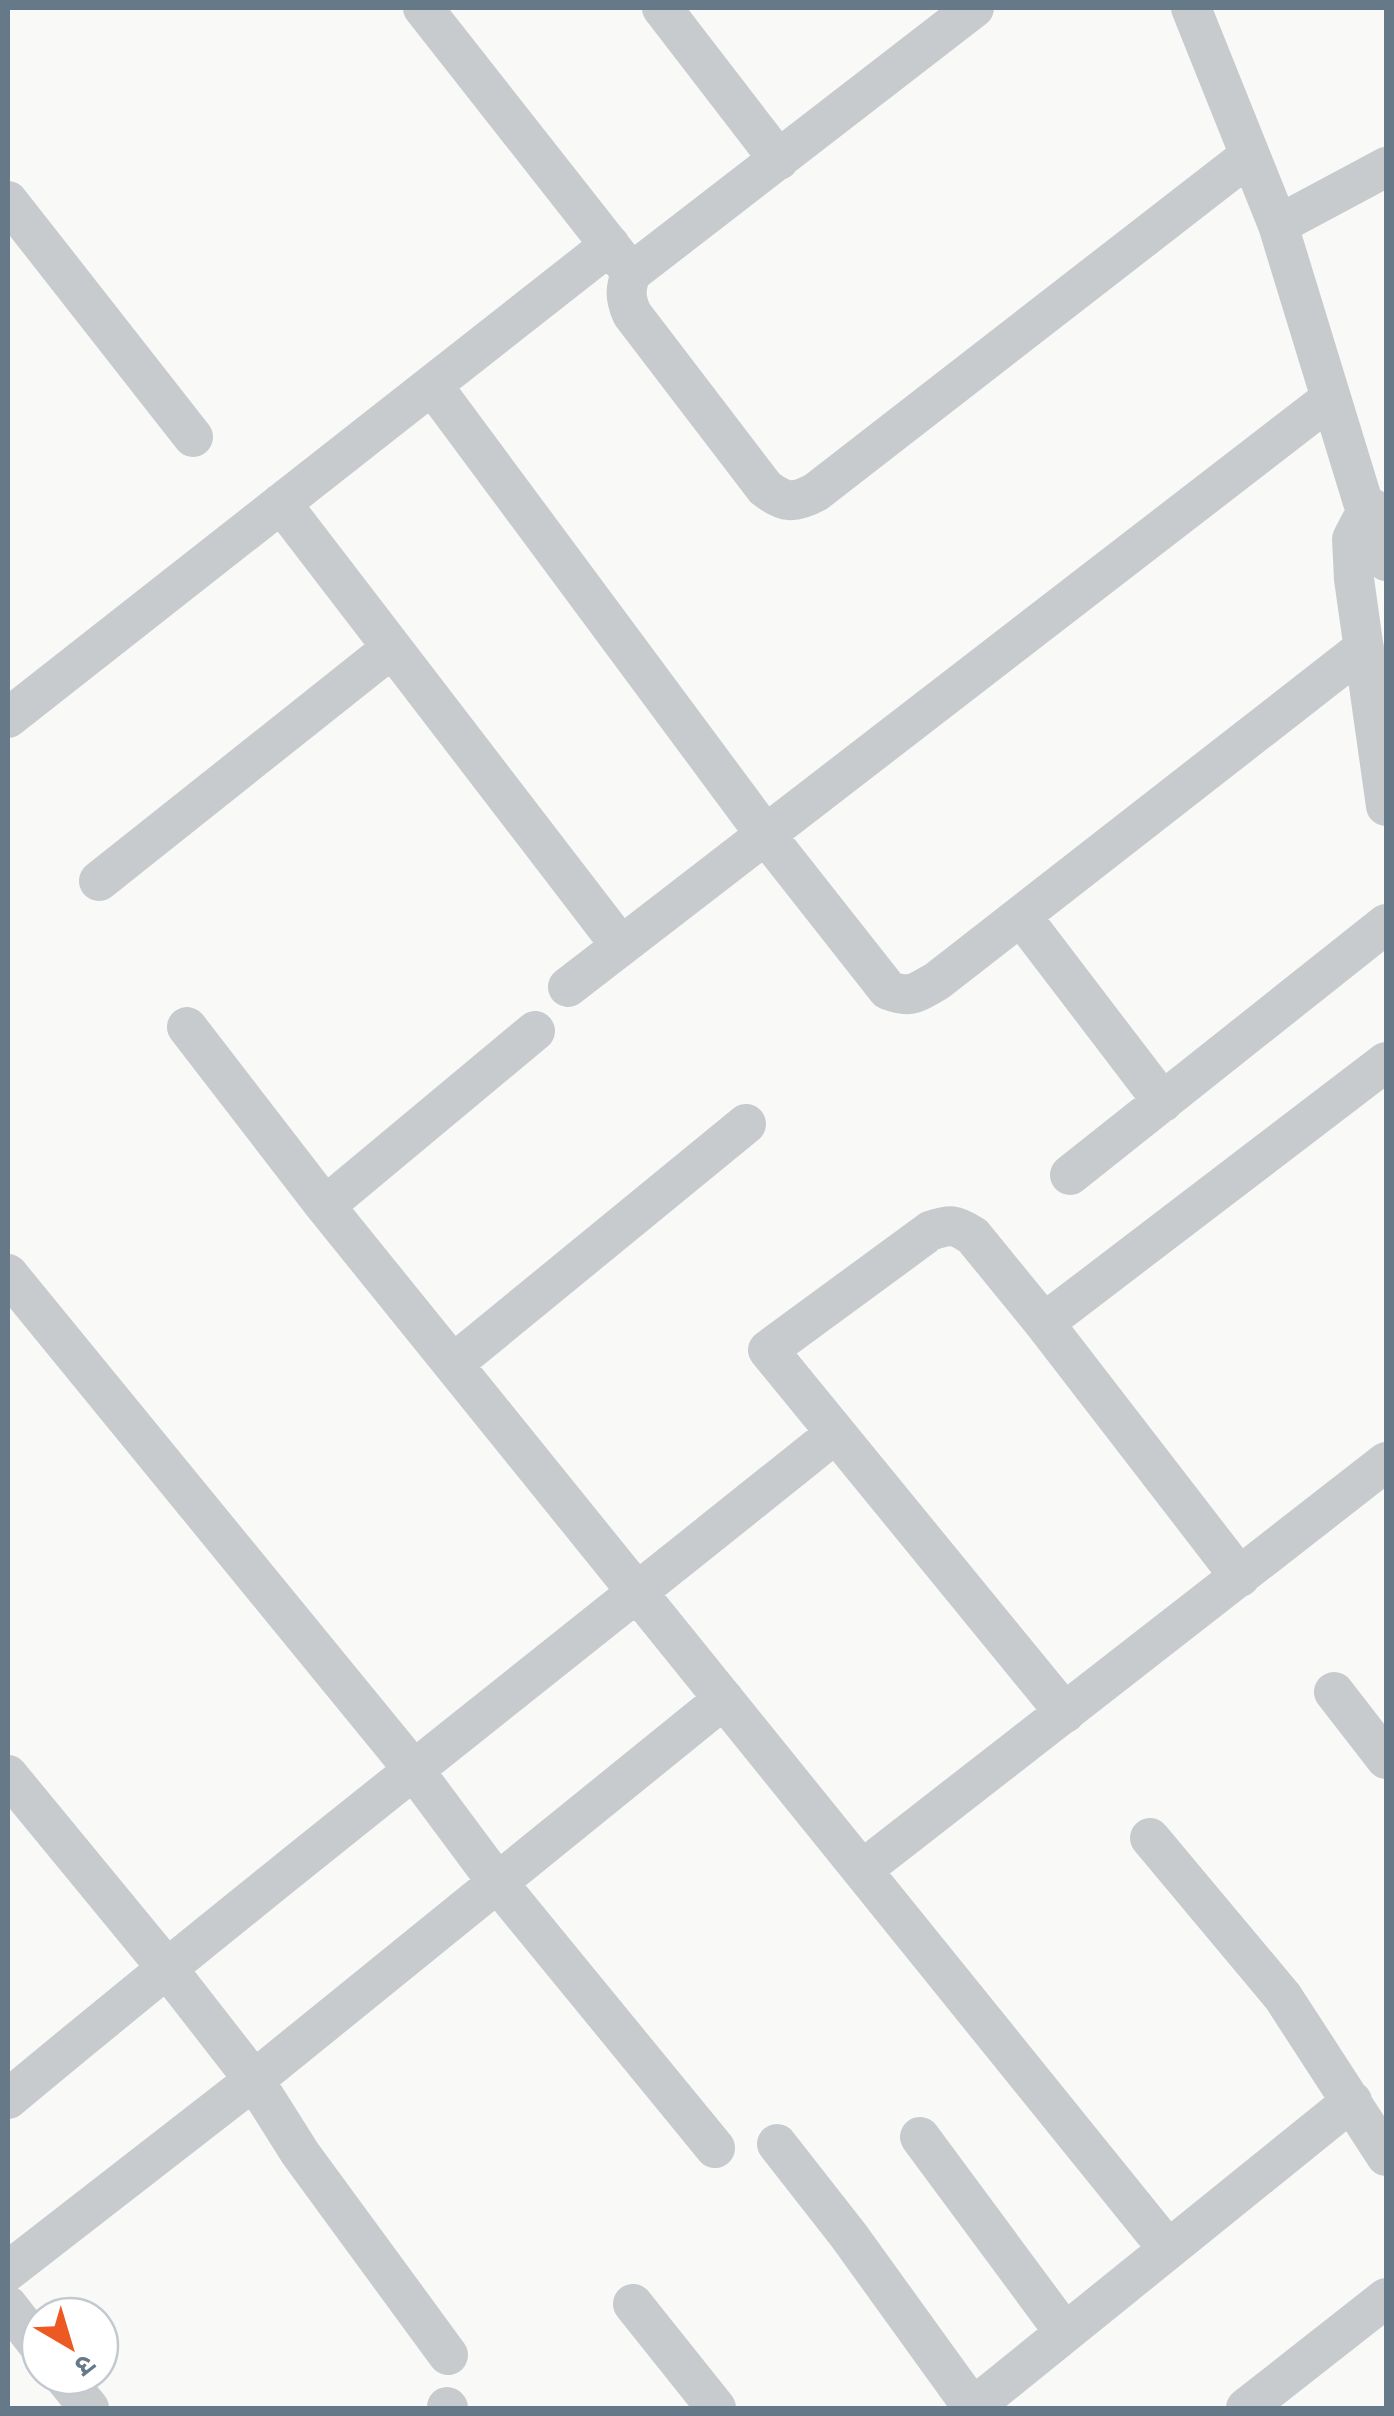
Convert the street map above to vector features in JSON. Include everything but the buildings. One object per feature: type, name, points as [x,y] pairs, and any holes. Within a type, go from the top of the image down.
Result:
[{"type":"street","points":[[423,8],[621,259],[626,302],[632,314],[765,488],[778,498],[793,501],[816,492],[1249,156]]},
{"type":"street","points":[[662,8],[779,160]]},
{"type":"street","points":[[1191,8],[1278,225],[1330,400],[1376,504],[1386,561]]},
{"type":"street","points":[[8,718],[432,386],[621,259],[779,160],[960,12]]},
{"type":"street","points":[[1278,225],[1386,168]]},
{"type":"street","points":[[8,201],[193,437]]},
{"type":"street","points":[[432,386],[764,834],[888,990],[902,996],[937,982],[1364,648]]},
{"type":"street","points":[[568,987],[1330,400]]},
{"type":"street","points":[[281,504],[621,946]]},
{"type":"street","points":[[1376,504],[1352,539],[1354,579],[1386,806]]},
{"type":"street","points":[[99,880],[392,648]]},
{"type":"street","points":[[1021,916],[1163,1102]]},
{"type":"street","points":[[1070,1175],[1386,924]]},
{"type":"street","points":[[186,1027],[325,1206],[1168,2250]]},
{"type":"street","points":[[325,1206],[535,1031]]},
{"type":"street","points":[[1044,1323],[1386,1062]]},
{"type":"street","points":[[453,1364],[746,1124]]},
{"type":"street","points":[[1065,1713],[768,1350],[930,1232],[958,1226],[973,1236],[1044,1323],[1240,1577]]},
{"type":"street","points":[[8,1274],[413,1769],[497,1882],[715,2148]]},
{"type":"street","points":[[8,2099],[166,1967],[836,1433]]},
{"type":"street","points":[[862,1870],[1386,1462]]},
{"type":"street","points":[[1334,1692],[1386,1759]]},
{"type":"street","points":[[8,2271],[254,2080],[724,1699]]},
{"type":"street","points":[[8,1776],[254,2080],[300,2154],[448,2356]]},
{"type":"street","points":[[1150,1838],[1283,1997],[1386,2156]]},
{"type":"street","points":[[777,2144],[973,2408],[1352,2100]]},
{"type":"street","points":[[920,2137],[1065,2334]]},
{"type":"street","points":[[1246,2408],[1386,2298]]},
{"type":"street","points":[[633,2304],[716,2408]]}]
